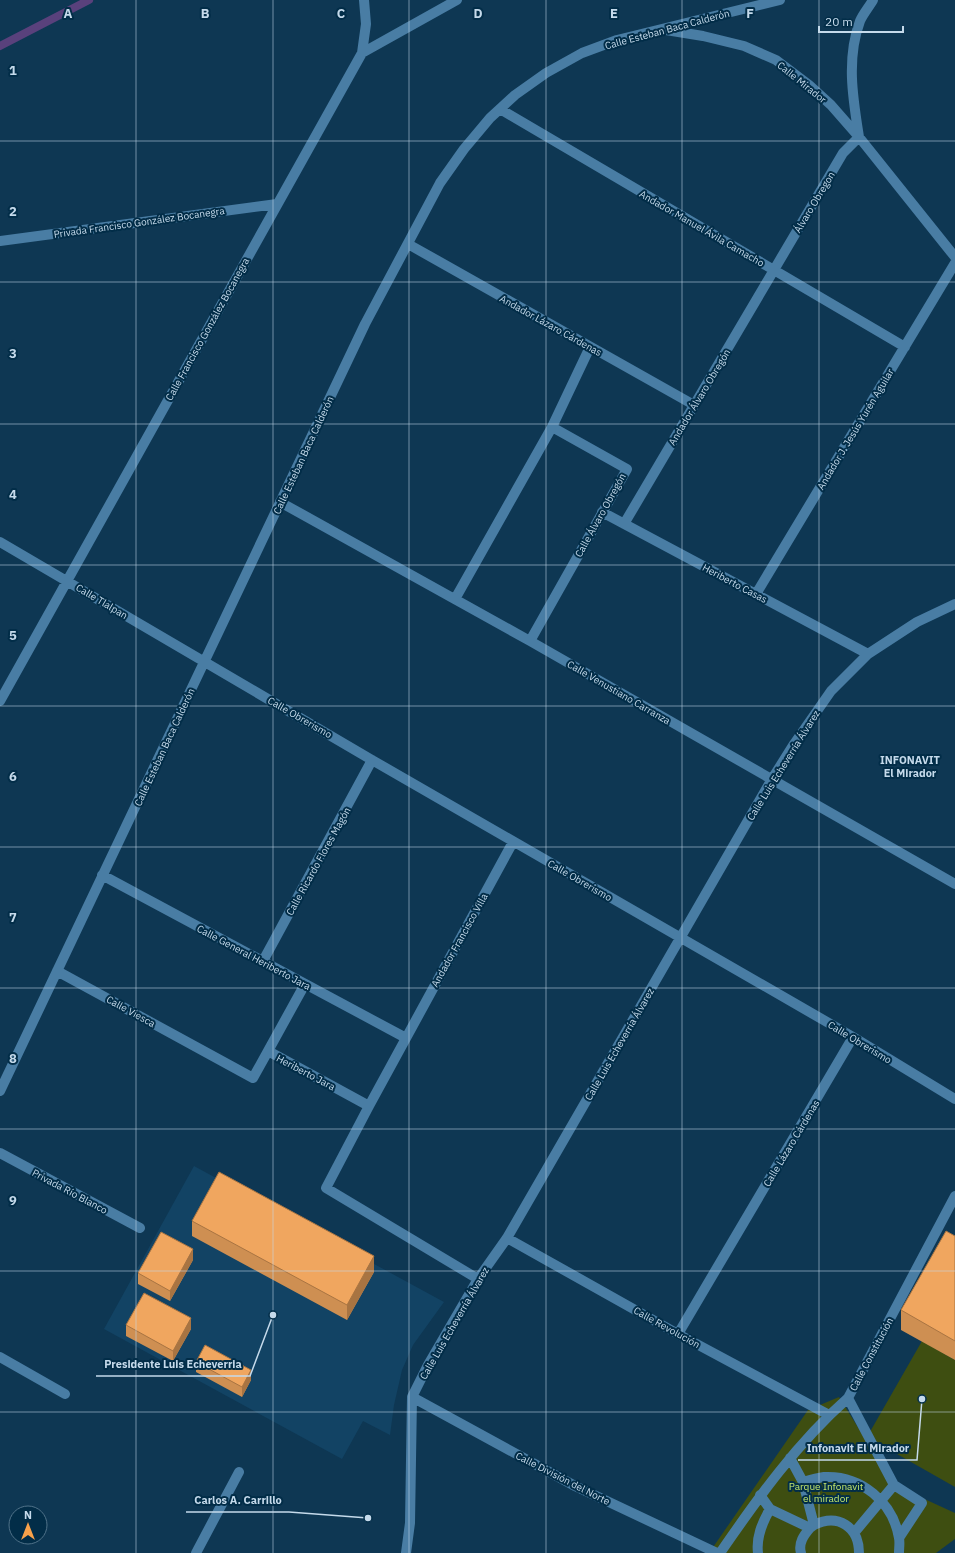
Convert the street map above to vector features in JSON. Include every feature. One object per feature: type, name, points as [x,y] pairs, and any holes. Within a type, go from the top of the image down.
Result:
[{"type":"street","points":[[362,53],[366,24],[364,0]]},
{"type":"street","points":[[362,53],[457,0]]},
{"type":"street","name":"Calle Esteban Baca Calderón","points":[[1,1084],[57,971],[364,324],[440,183],[464,148],[515,95],[546,73],[582,53],[618,40],[780,0]]},
{"type":"street","points":[[859,137],[852,91],[852,51],[860,20],[873,0]]},
{"type":"street","name":"Calle Mirador","points":[[662,30],[703,36],[744,46],[776,60],[809,85],[832,106],[859,137],[955,257]]},
{"type":"street","name":"Calle Francisco González Bocanegra","points":[[0,701],[66,580],[362,53]]},
{"type":"street","name":"Andador Manuel Ávila Camacho","points":[[500,109],[905,347]]},
{"type":"street","name":"Álvaro Obregon","points":[[774,270],[843,153],[859,137]]},
{"type":"street","name":"Privada Francisco González Bocanegra","points":[[0,241],[278,204]]},
{"type":"street","name":"Andador Lázaro Cárdenas","points":[[408,244],[694,405]]},
{"type":"street","name":"Andador J. Jesús Yurén Aguilar","points":[[756,594],[955,263]]},
{"type":"street","name":"Andador Álvaro Obregón","points":[[624,524],[774,270]]},
{"type":"street","points":[[455,599],[552,427],[590,347]]},
{"type":"street","name":"Calle Álvaro Obregón","points":[[530,641],[627,469],[552,427]]},
{"type":"street","name":"Calle Venustiano Carranza","points":[[280,502],[530,641],[955,884]]},
{"type":"street","name":"Heriberto Casas","points":[[602,512],[868,654]]},
{"type":"street","name":"Calle Tlalpan","points":[[0,542],[204,661]]},
{"type":"street","name":"Calle Luis Echeverría Álvarez","points":[[406,1553],[410,1516],[412,1398],[428,1365],[478,1278],[507,1238],[772,780],[794,744],[831,691],[868,654],[917,622],[955,604]]},
{"type":"street","name":"Calle Obrerismo","points":[[204,661],[513,842],[853,1037],[955,1099]]},
{"type":"street","name":"Calle Ricardo Flores Magón","points":[[263,961],[372,760]]},
{"type":"street","name":"Andador Francisco Villa","points":[[369,1106],[513,842]]},
{"type":"street","name":"Calle General Heriberto Jara","points":[[102,875],[406,1038]]},
{"type":"street","name":"Calle Viesca","points":[[57,971],[253,1078],[268,1051]]},
{"type":"street","name":"Heriberto Jara","points":[[305,984],[268,1051],[369,1106]]},
{"type":"street","name":"Calle Lázaro Cárdenas","points":[[678,1334],[853,1037]]},
{"type":"street","points":[[369,1106],[326,1188],[478,1278]]},
{"type":"street","name":"Privada Río Blanco","points":[[0,1153],[140,1228]]},
{"type":"street","name":"Calle Constitución","points":[[718,1553],[760,1495],[790,1458],[829,1415],[848,1398],[955,1196]]},
{"type":"street","name":"Calle Revolución","points":[[507,1238],[678,1334],[829,1415]]},
{"type":"street","points":[[0,1357],[65,1394]]},
{"type":"street","name":"Calle División del Norte","points":[[412,1398],[575,1486],[718,1553]]},
{"type":"street","points":[[848,1398],[894,1486],[922,1503],[900,1538]]},
{"type":"street","points":[[790,1458],[803,1482],[812,1526]]},
{"type":"street","points":[[196,1553],[239,1472]]},
{"type":"street","points":[[803,1482],[824,1477],[845,1479],[865,1487],[882,1500],[893,1518],[900,1538],[899,1553]]},
{"type":"street","points":[[854,1533],[894,1486]]},
{"type":"street","points":[[760,1495],[770,1509],[812,1526]]},
{"type":"street","points":[[758,1553],[757,1548],[760,1527],[770,1509]]},
{"type":"street","points":[[801,1553],[800,1549],[802,1537],[812,1526],[821,1522],[833,1520],[845,1524],[854,1533],[859,1544],[859,1553]]},
{"type":"shaded area","points":[[194,1166],[444,1302],[413,1345],[402,1370],[394,1405],[390,1435],[363,1421],[342,1459],[104,1329]]},
{"type":"green space","points":[[922,1341],[955,1360],[955,1487],[867,1437]]},
{"type":"green space","name":"Parque Infonavit el mirador","points":[[839,1397],[894,1485],[955,1513],[955,1539],[936,1553],[709,1553],[808,1410]]},
{"type":"building","points":[[219,1172],[374,1256],[347,1305],[192,1221]]},
{"type":"building","points":[[946,1231],[955,1236],[955,1341],[901,1310]]},
{"type":"building","points":[[161,1232],[193,1249],[170,1291],[138,1273]]},
{"type":"building","points":[[144,1293],[191,1318],[173,1351],[126,1325]]},
{"type":"building","points":[[205,1345],[251,1370],[242,1387],[196,1362]]},
{"type":"waterway","points":[[0,46],[89,0]]},
{"type":"place","name":"Presidente Luis Echeverria","points":[[273,1315]]},
{"type":"place","name":"Infonavit El Mirador","points":[[922,1399]]},
{"type":"place","name":"Carlos A. Carrillo","points":[[368,1518]]},
{"type":"district","name":"INFONAVIT El Mirador","points":[[910,766]]}]
